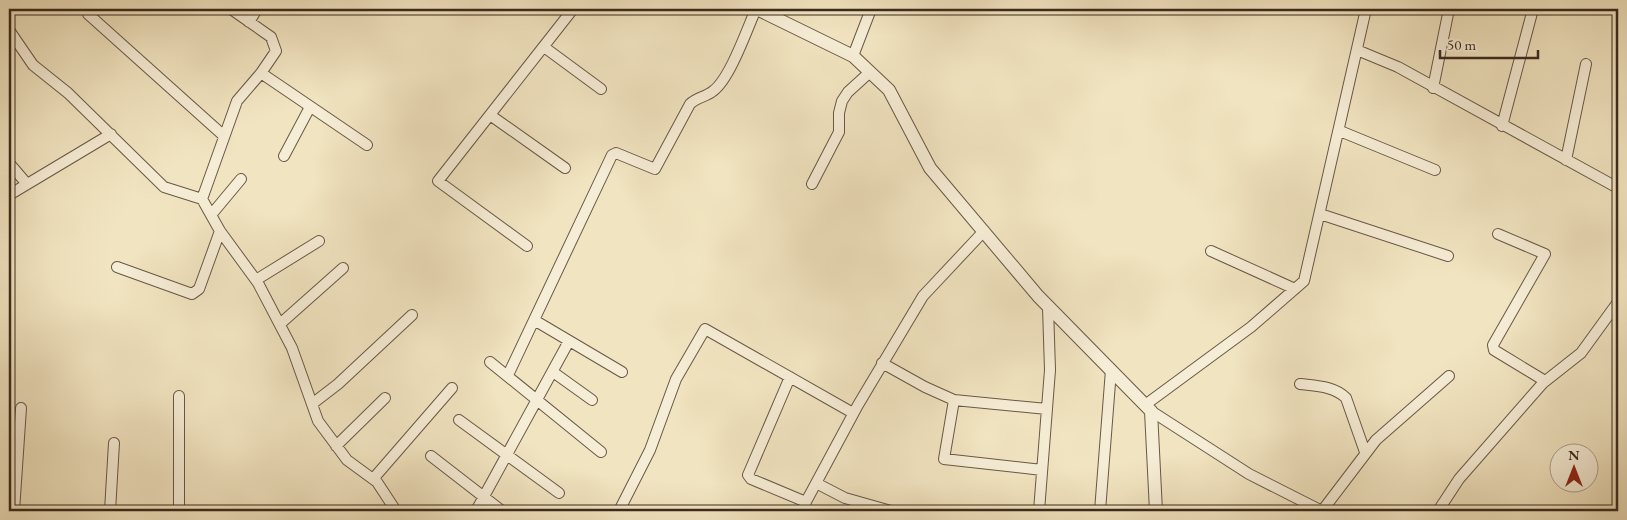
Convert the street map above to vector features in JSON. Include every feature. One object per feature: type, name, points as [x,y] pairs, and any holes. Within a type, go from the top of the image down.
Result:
[{"type":"street","points":[[202,199],[237,101],[276,51],[271,37],[231,9]]},
{"type":"street","points":[[249,22],[257,9]]},
{"type":"street","points":[[527,246],[438,181],[573,9]]},
{"type":"street","points":[[508,375],[612,155],[616,153],[655,170],[690,104],[696,98],[713,91],[724,80],[756,9],[853,56],[870,72],[889,90],[930,168],[1048,307],[1148,408],[1249,474],[1322,511],[1365,452],[1449,376]]},
{"type":"street","points":[[853,56],[871,9]]},
{"type":"street","points":[[1148,408],[1251,327],[1304,281],[1340,131],[1366,9]]},
{"type":"street","points":[[1433,88],[1450,9]]},
{"type":"street","points":[[1502,126],[1533,9]]},
{"type":"street","points":[[88,14],[224,136]]},
{"type":"street","points":[[9,30],[33,65],[68,93],[164,187],[202,199],[220,231],[256,280],[280,324],[292,348],[318,421],[347,460],[374,479],[396,511]]},
{"type":"street","points":[[544,47],[601,89]]},
{"type":"street","points":[[1357,50],[1398,68],[1618,188]]},
{"type":"street","points":[[1566,160],[1586,64]]},
{"type":"street","points":[[812,184],[839,132],[839,114],[842,101],[848,92],[870,72]]},
{"type":"street","points":[[260,73],[367,145]]},
{"type":"street","points":[[284,156],[310,107]]},
{"type":"street","points":[[490,115],[565,168]]},
{"type":"street","points":[[1340,131],[1435,170]]},
{"type":"street","points":[[9,194],[111,134]]},
{"type":"street","points":[[9,163],[28,184]]},
{"type":"street","points":[[211,215],[241,179]]},
{"type":"street","points":[[1320,214],[1448,256]]},
{"type":"street","points":[[117,267],[192,294],[199,289],[220,231]]},
{"type":"street","points":[[790,377],[748,475],[751,479],[804,507],[853,413],[922,296],[984,232]]},
{"type":"street","points":[[1498,234],[1545,254],[1493,345],[1494,350],[1545,381]]},
{"type":"street","points":[[256,280],[320,241]]},
{"type":"street","points":[[1211,251],[1295,289]]},
{"type":"street","points":[[280,324],[343,268]]},
{"type":"street","points":[[1438,511],[1460,479],[1545,381],[1581,353],[1618,302]]},
{"type":"street","points":[[1039,511],[1050,370],[1048,307]]},
{"type":"street","points":[[312,404],[338,384],[412,315]]},
{"type":"street","points":[[534,320],[622,372]]},
{"type":"street","points":[[619,511],[650,450],[676,379],[705,328],[853,413]]},
{"type":"street","points":[[476,511],[505,455],[554,372],[569,341]]},
{"type":"street","points":[[490,362],[539,399],[602,452]]},
{"type":"street","points":[[882,363],[925,387],[954,400],[1047,409]]},
{"type":"street","points":[[1100,511],[1111,370]]},
{"type":"street","points":[[554,372],[592,400]]},
{"type":"street","points":[[1300,384],[1334,389],[1346,398],[1365,452]]},
{"type":"street","points":[[374,479],[452,388]]},
{"type":"street","points":[[179,396],[179,511]]},
{"type":"street","points":[[336,446],[385,398]]},
{"type":"street","points":[[954,400],[944,459],[1042,470]]},
{"type":"street","points":[[14,511],[20,408]]},
{"type":"street","points":[[1148,408],[1156,511]]},
{"type":"street","points":[[459,420],[559,493]]},
{"type":"street","points":[[110,511],[114,443]]},
{"type":"street","points":[[431,456],[502,511]]},
{"type":"street","points":[[816,483],[845,498],[891,511]]}]
